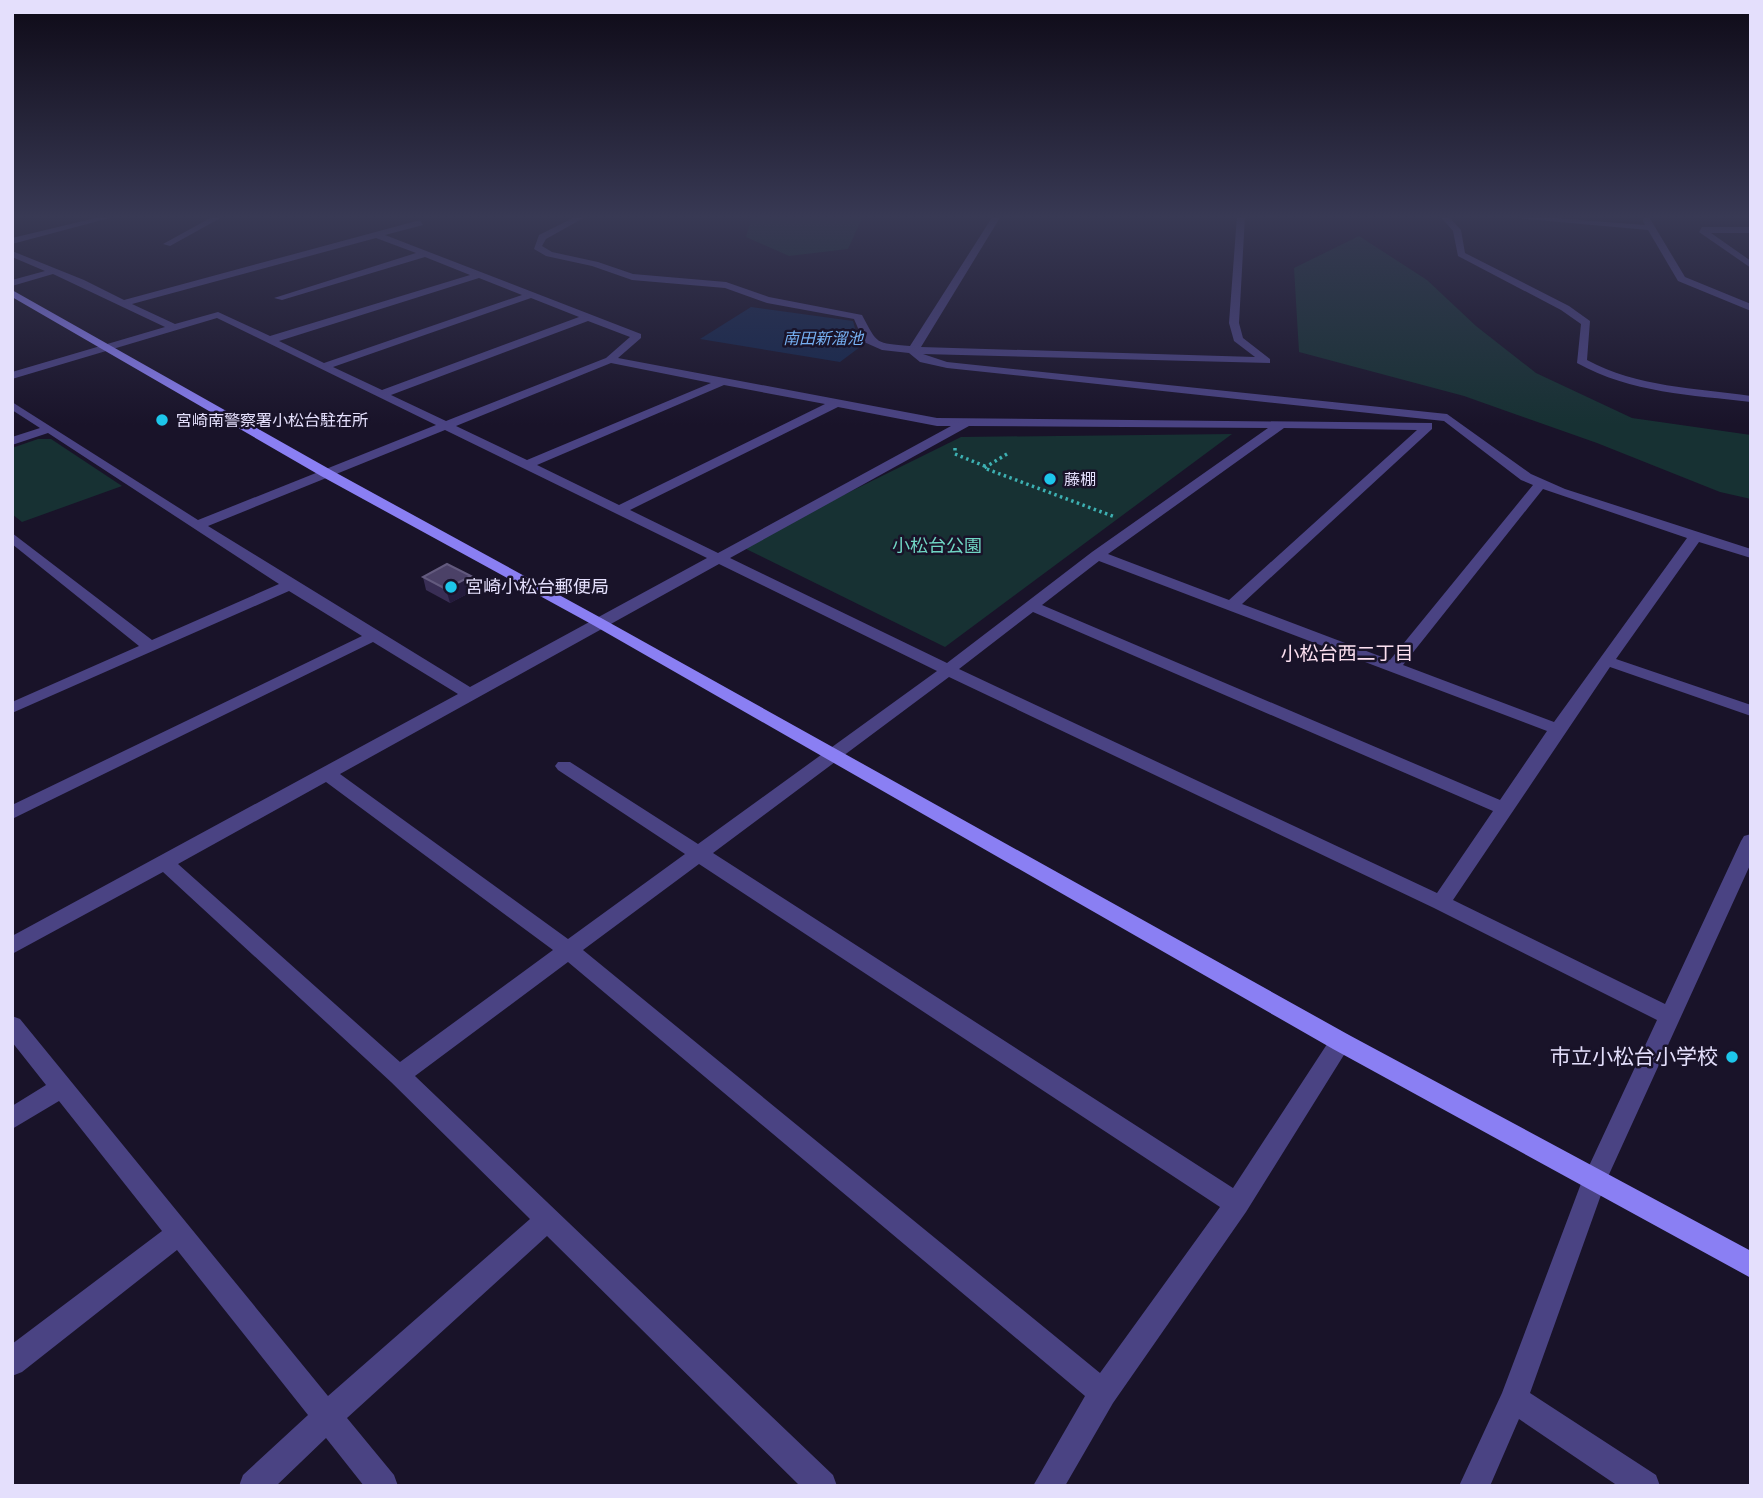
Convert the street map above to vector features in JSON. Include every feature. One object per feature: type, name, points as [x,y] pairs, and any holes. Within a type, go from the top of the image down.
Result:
[{"type":"street","points":[[86,286],[174,328]]},
{"type":"street","points":[[122,303],[187,286]]},
{"type":"street","points":[[279,298],[319,286]]},
{"type":"street","points":[[270,340],[444,286]]},
{"type":"street","points":[[197,525],[610,360],[637,336],[507,286]]},
{"type":"street","points":[[722,286],[767,300],[839,311],[858,317],[868,340],[882,347],[913,351],[1266,362],[1238,339],[1234,323],[1236,286]]},
{"type":"street","points":[[913,351],[954,286]]},
{"type":"street","points":[[1520,286],[1565,308],[1586,323],[1581,361],[1600,374],[1751,399]]},
{"type":"street","points":[[1698,286],[1751,308]]},
{"type":"street","points":[[12,293],[326,473],[598,622],[1341,1042],[1751,1265]]},
{"type":"street","points":[[325,366],[531,295]]},
{"type":"street","points":[[12,376],[218,315],[529,464],[947,670],[1441,903],[1671,1017]]},
{"type":"street","points":[[383,394],[589,317]]},
{"type":"street","points":[[913,351],[924,360],[947,365],[1447,418],[1525,477],[1751,554]]},
{"type":"street","points":[[610,360],[937,422],[1462,427]]},
{"type":"street","points":[[529,464],[722,382]]},
{"type":"street","points":[[621,509],[835,404]]},
{"type":"street","points":[[12,405],[372,637],[469,694]]},
{"type":"street","points":[[12,946],[598,622],[967,422]]},
{"type":"street","points":[[399,1075],[947,670],[1097,555],[1282,424]]},
{"type":"street","points":[[1231,606],[1428,426]]},
{"type":"street","points":[[12,441],[49,429]]},
{"type":"street","points":[[1393,667],[1541,484]]},
{"type":"street","points":[[12,537],[150,647]]},
{"type":"street","points":[[1441,903],[1557,729],[1695,537]]},
{"type":"street","points":[[1097,555],[1557,729]]},
{"type":"street","points":[[14,705],[290,585]]},
{"type":"street","points":[[1032,606],[1503,808]]},
{"type":"street","points":[[12,813],[372,637]]},
{"type":"street","points":[[1607,661],[1751,711]]},
{"type":"street","points":[[564,766],[1237,1204]]},
{"type":"street","points":[[326,773],[568,950],[1103,1393]]},
{"type":"street","points":[[1474,1486],[1514,1399],[1594,1181],[1751,841]]},
{"type":"street","points":[[164,862],[399,1075],[822,1486]]},
{"type":"street","points":[[12,1025],[325,1418],[383,1486]]},
{"type":"street","points":[[1048,1486],[1103,1393],[1237,1204],[1341,1042]]},
{"type":"street","points":[[12,1119],[61,1088]]},
{"type":"street","points":[[254,1486],[325,1418],[547,1220]]},
{"type":"street","points":[[12,1362],[179,1233]]},
{"type":"street","points":[[1514,1399],[1645,1486]]},
{"type":"path","points":[[955,454],[987,467]]},
{"type":"path","points":[[1007,454],[984,468],[1117,518]]},
{"type":"green space","points":[[1295,286],[1433,286],[1476,326],[1536,373],[1632,418],[1751,435],[1751,499],[1720,492],[1597,443],[1464,396],[1299,352]]},
{"type":"green space","name":"小松台公園","points":[[1232,434],[945,647],[740,546],[961,437]]},
{"type":"green space","points":[[38,439],[51,439],[122,486],[22,522],[12,514],[12,448]]},
{"type":"water","name":"南田新溜池","points":[[751,307],[853,321],[860,347],[840,362],[700,339]]},
{"type":"building","points":[[447,564],[471,576],[446,589],[423,577]]},
{"type":"place","name":"宮崎南警察署小松台駐在所","points":[[162,420]]},
{"type":"place","name":"藤棚","points":[[1050,479]]},
{"type":"place","name":"宮崎小松台郵便局","points":[[451,587]]},
{"type":"place","name":"市立小松台小学校","points":[[1732,1057]]},
{"type":"district","name":"小松台西二丁目","points":[[1347,653]]}]
